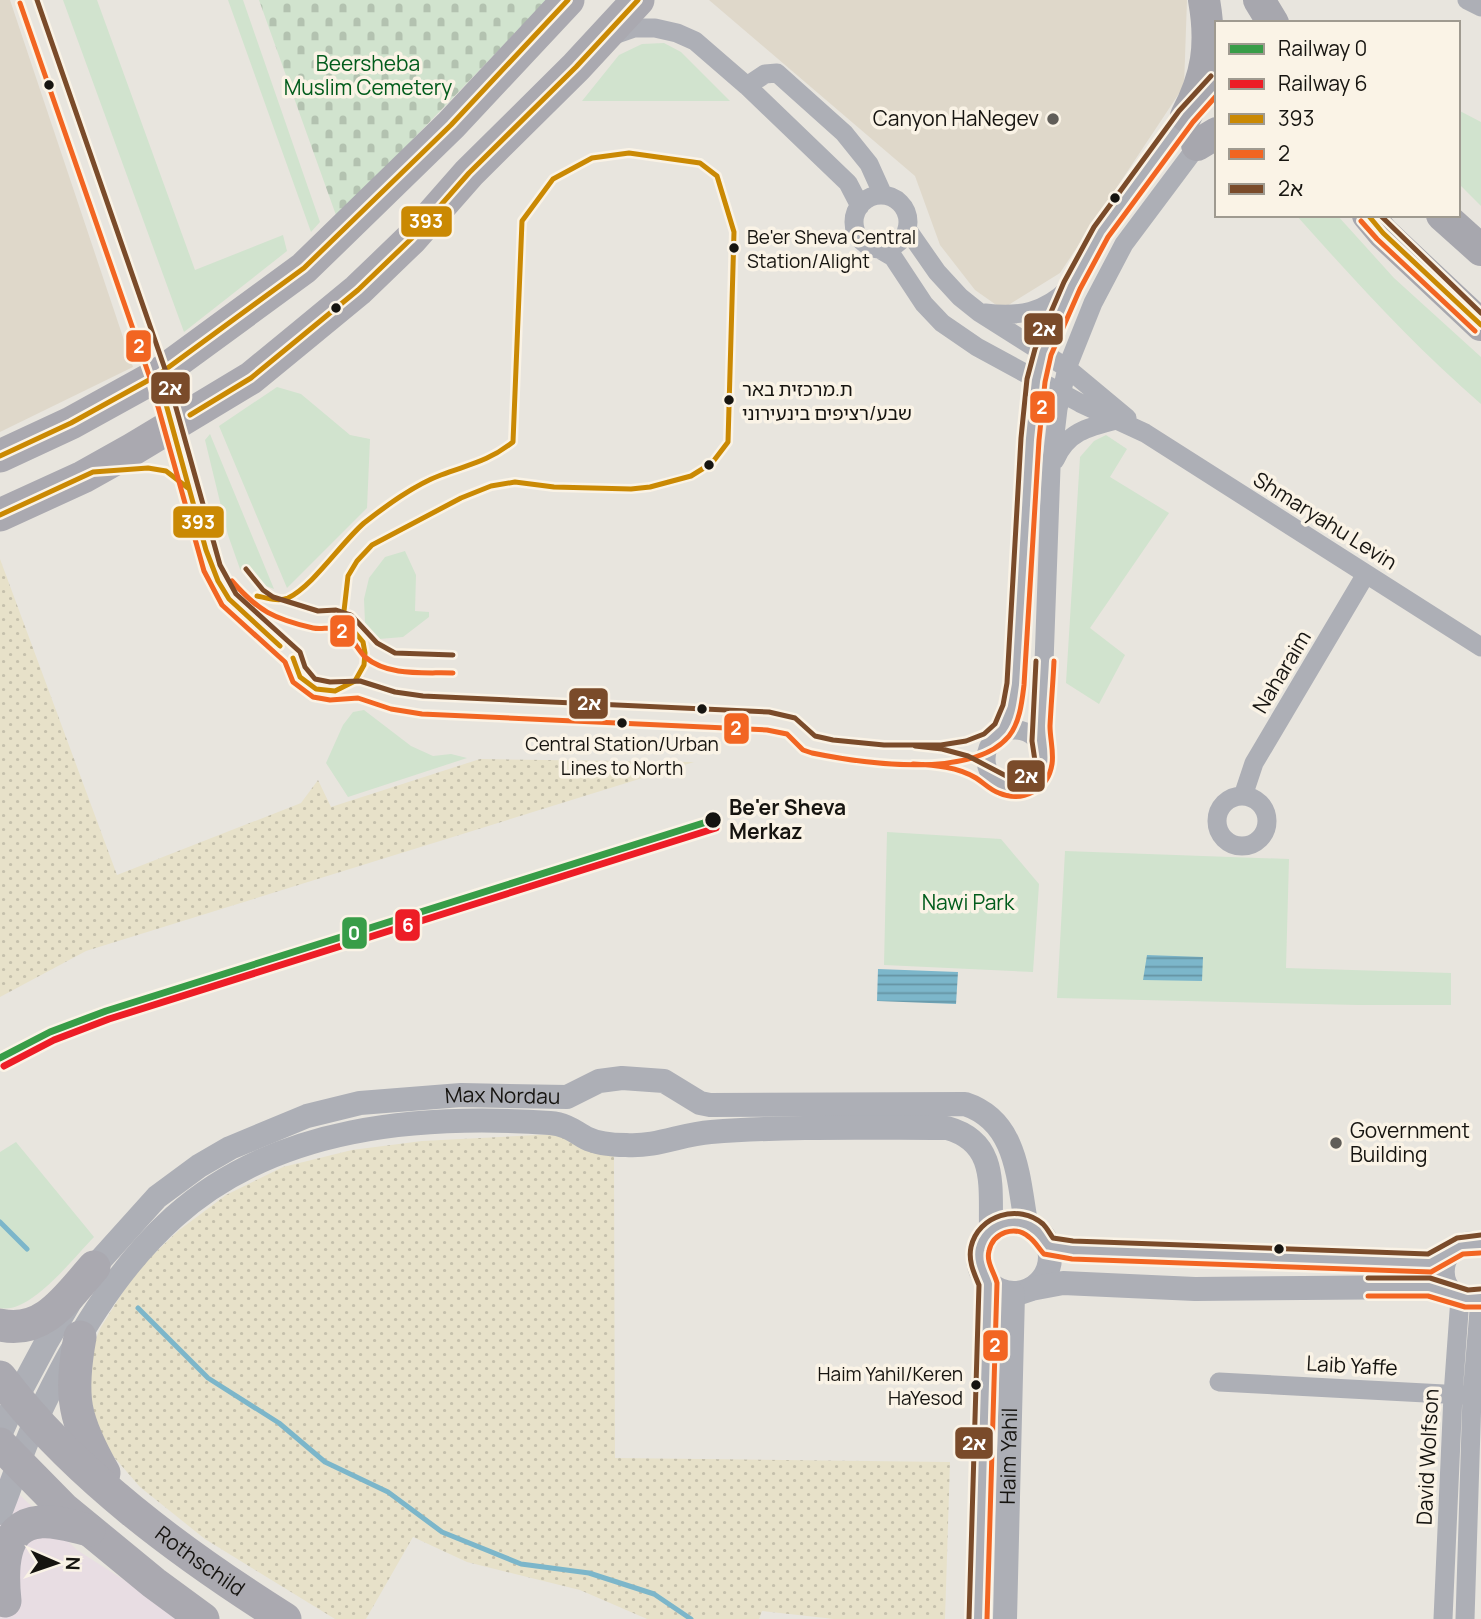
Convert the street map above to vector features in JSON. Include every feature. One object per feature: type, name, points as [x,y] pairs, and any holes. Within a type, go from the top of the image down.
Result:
[{"type":"highway","points":[[0,456],[71,423],[158,375],[303,268],[451,125],[568,0]]},
{"type":"highway","points":[[0,515],[93,472],[251,378],[358,290],[638,0]]},
{"type":"highway","points":[[0,1325],[22,1327],[37,1323],[53,1313],[94,1267]]},
{"type":"highway","points":[[79,1337],[74,1395],[79,1423],[117,1497]]},
{"type":"highway","name":"Rothschild","points":[[17,1398],[117,1497],[212,1572],[285,1619]]},
{"type":"highway","points":[[10,1455],[89,1530],[203,1619]]},
{"type":"highway","points":[[6,1602],[2,1578],[4,1555],[10,1539],[23,1527],[39,1521],[89,1530]]},
{"type":"main road","points":[[1205,0],[1220,21]]},
{"type":"main road","points":[[1186,116],[1206,68],[1208,33],[1205,0]]},
{"type":"main road","points":[[1259,0],[1272,21]]},
{"type":"main road","points":[[1370,217],[1392,242],[1481,325]]},
{"type":"main road","points":[[1444,217],[1481,250]]},
{"type":"street","points":[[1467,0],[1481,6]]},
{"type":"street","points":[[593,48],[617,32],[634,28],[654,28],[677,33],[695,41],[747,86],[848,183],[860,206]]},
{"type":"street","points":[[747,86],[765,74],[776,73],[844,133],[869,164],[883,195]]},
{"type":"street","points":[[1210,134],[1124,244],[1093,303],[1067,368],[1060,393],[1051,468],[1041,746],[1044,762],[1038,777],[1024,787],[1005,787],[991,777],[985,764],[989,744],[1001,732],[1010,714],[1017,668],[1030,439],[1036,380],[1043,352],[1072,285],[1101,232],[1186,116],[1215,84]]},
{"type":"street","points":[[883,195],[903,206],[908,221],[907,229],[898,244],[881,250],[872,248],[859,238],[854,222],[860,206],[874,196],[883,195]]},
{"type":"street","name":"Shmaryahu Levin","points":[[907,229],[937,272],[960,297],[980,313],[1067,368],[1145,433],[1481,647]]},
{"type":"street","name":"Shmaryahu Levin","points":[[881,250],[893,257],[924,304],[942,323],[1036,380],[1145,433]]},
{"type":"street","points":[[980,313],[1005,315],[1031,312],[1059,298],[1072,285]]},
{"type":"street","points":[[1051,468],[1064,443],[1072,435],[1094,425],[1116,420]]},
{"type":"street","name":"Naharaim","points":[[1243,796],[1254,763],[1366,574]]},
{"type":"street","points":[[1001,732],[1020,730],[1029,733],[1041,746]]},
{"type":"street","name":"Max Nordau","points":[[17,1398],[70,1302],[94,1267],[157,1197],[199,1166],[230,1148],[297,1120],[360,1103],[461,1095],[557,1098],[567,1097],[599,1081],[622,1078],[656,1079],[675,1086],[700,1103],[709,1105],[965,1104],[988,1114],[1012,1151],[1026,1223]]},
{"type":"street","points":[[664,1143],[675,1135],[681,1122],[682,1103],[675,1086]]},
{"type":"street","points":[[557,1098],[552,1111],[557,1124]]},
{"type":"street","name":"Max Nordau","points":[[17,1398],[79,1337],[114,1283],[174,1217],[213,1188],[274,1157],[315,1141],[364,1129],[462,1121],[557,1124],[573,1129],[587,1139],[606,1144],[643,1145],[664,1143],[706,1132],[784,1128],[947,1128],[969,1137],[984,1155],[990,1184],[991,1229]]},
{"type":"street","points":[[1022,1291],[1041,1281],[1047,1271],[1050,1258],[1048,1246],[1035,1228],[1026,1223],[1006,1222],[991,1229],[978,1249],[981,1273],[995,1288],[1022,1291],[1063,1283],[1195,1289],[1431,1287],[1469,1299]]},
{"type":"street","points":[[1048,1246],[1072,1250],[1430,1263],[1462,1244],[1481,1244]]},
{"type":"street","points":[[1453,1249],[1446,1257],[1443,1276],[1469,1299]]},
{"type":"street","name":"Haim Yahil","points":[[978,1619],[988,1283]]},
{"type":"street","name":"Haim Yahil","points":[[1005,1619],[1022,1291]]},
{"type":"street","name":"David Wolfson","points":[[1465,1619],[1469,1299]]},
{"type":"street","name":"Laib Yaffe","points":[[1220,1382],[1469,1395]]},
{"type":"street","name":"David Wolfson","points":[[1443,1619],[1469,1395]]},
{"type":"street","points":[[0,1435],[17,1398]]},
{"type":"street","points":[[0,1513],[17,1398]]},
{"type":"shaded area","points":[[0,0],[10,0],[133,367],[0,432]]},
{"type":"shaded area","points":[[709,0],[1187,0],[1184,86],[1060,273],[1002,309],[975,290],[940,245],[915,176]]},
{"type":"shaded area","points":[[0,1476],[77,1550],[185,1619],[0,1619]]},
{"type":"green space","points":[[63,0],[97,0],[195,270],[283,235],[287,251],[184,332]]},
{"type":"green space","points":[[228,0],[243,0],[320,222],[311,232]]},
{"type":"green space","name":"Beersheba Muslim Cemetery","points":[[259,0],[547,0],[337,218]]},
{"type":"green space","points":[[664,43],[681,52],[730,101],[582,101],[619,55],[642,44]]},
{"type":"green space","points":[[1460,111],[1481,122],[1481,206],[1460,185]]},
{"type":"green space","points":[[1298,217],[1339,217],[1394,278],[1481,357],[1481,404],[1456,382],[1363,289]]},
{"type":"green space","points":[[277,387],[301,394],[350,435],[370,439],[367,508],[287,588],[219,426]]},
{"type":"green space","points":[[210,434],[274,589],[251,580],[240,569],[228,535],[205,440]]},
{"type":"green space","points":[[1106,435],[1127,449],[1110,477],[1169,513],[1090,628],[1125,655],[1099,704],[1066,683],[1080,457],[1094,441]]},
{"type":"green space","points":[[405,551],[416,575],[415,611],[429,612],[429,617],[403,637],[379,639],[365,623],[364,599],[369,578],[385,557]]},
{"type":"green space","points":[[364,710],[411,746],[433,756],[451,754],[467,758],[348,797],[326,763],[343,725],[353,712]]},
{"type":"green space","name":"Nawi Park","points":[[887,832],[1001,839],[1039,884],[1033,972],[884,965]]},
{"type":"green space","points":[[1065,851],[1289,859],[1286,968],[1451,973],[1451,1005],[1057,998]]},
{"type":"green space","points":[[16,1142],[94,1237],[38,1294],[12,1308],[0,1308],[0,1152]]},
{"type":"sand","points":[[0,559],[117,875],[301,803],[318,780],[331,807],[480,759],[694,762],[86,951],[0,997]]},
{"type":"sand","points":[[556,1134],[614,1156],[615,1458],[950,1462],[945,1619],[834,1619],[762,1611],[759,1619],[647,1619],[580,1590],[467,1562],[413,1537],[366,1619],[335,1619],[205,1539],[140,1487],[101,1442],[84,1387],[90,1352],[101,1327],[136,1271],[178,1231],[226,1195],[283,1167],[352,1150],[422,1141]]},
{"type":"water","points":[[1147,955],[1203,957],[1202,981],[1143,980]]},
{"type":"water","points":[[878,969],[958,972],[956,1004],[877,1001]]},
{"type":"waterway","points":[[0,1222],[27,1249]]},
{"type":"waterway","points":[[138,1308],[208,1378],[279,1423],[325,1462],[388,1492],[442,1532],[521,1564],[589,1573],[654,1594],[691,1619]]},
{"type":"rail line","name":"0","points":[[0,1058],[50,1032],[106,1011],[713,820]]},
{"type":"rail line","name":"6","points":[[4,1066],[54,1040],[109,1019],[716,828]]},
{"type":"transit line","name":"2א","points":[[37,0],[166,372],[220,565],[236,594],[300,652],[305,667],[315,679],[330,682],[360,681],[395,692],[423,696],[769,712],[795,718],[815,736],[884,745],[941,745],[966,741],[984,734],[995,724],[1003,705],[1007,683],[1021,438],[1027,379],[1035,349],[1064,282],[1094,227],[1179,111],[1211,76]]},
{"type":"transit line","name":"393","points":[[0,456],[71,423],[158,375],[304,268],[451,125],[568,0]]},
{"type":"transit line","name":"393","points":[[190,415],[251,378],[358,290],[411,239],[469,173],[576,67],[638,0]]},
{"type":"transit line","name":"2","points":[[20,3],[150,378],[204,571],[222,605],[285,662],[293,682],[313,697],[330,700],[358,698],[391,709],[422,714],[767,730],[787,734],[803,750],[812,753],[886,764],[915,765],[970,759],[992,750],[1009,736],[1016,724],[1024,685],[1039,440],[1045,382],[1051,355],[1080,289],[1108,237],[1193,122],[1215,97]]},
{"type":"transit line","name":"393","points":[[257,596],[277,600],[298,592],[355,531],[391,503],[421,484],[486,458],[513,442],[522,221],[553,179],[592,158],[629,153],[700,163],[717,176],[734,232],[728,442],[712,463],[691,476],[650,487],[554,487],[515,482],[491,486],[461,498],[372,545],[348,576],[344,611],[347,623],[363,642],[365,653],[364,665],[355,681],[335,691],[316,689],[300,677],[293,658]]},
{"type":"transit line","name":"393","points":[[1370,217],[1383,233],[1481,325]]},
{"type":"transit line","name":"2א","points":[[1382,217],[1481,313]]},
{"type":"transit line","name":"2","points":[[1361,221],[1475,331]]},
{"type":"transit line","name":"393","points":[[158,375],[206,550],[218,581],[229,599],[280,646]]},
{"type":"transit line","name":"393","points":[[0,515],[93,472],[148,468],[166,471],[188,488]]},
{"type":"transit line","name":"2א","points":[[246,569],[263,590],[273,597],[318,611],[336,610],[351,615],[377,643],[395,653],[453,655]]},
{"type":"transit line","name":"2","points":[[232,581],[250,600],[277,617],[313,628],[333,628],[344,632],[365,657],[385,668],[407,672],[453,673]]},
{"type":"transit line","name":"2א","points":[[915,746],[968,756],[1012,779],[1027,776],[1035,761],[1032,741],[1036,661]]},
{"type":"transit line","name":"2","points":[[913,764],[962,771],[996,792],[1008,796],[1025,795],[1040,787],[1050,773],[1052,764],[1050,726],[1054,661]]},
{"type":"transit line","name":"2א","points":[[969,1619],[979,1285],[970,1252],[975,1236],[991,1220],[1023,1214],[1043,1224],[1053,1238],[1073,1241],[1428,1254],[1457,1238],[1481,1235]]},
{"type":"transit line","name":"2","points":[[987,1619],[997,1283],[988,1255],[991,1244],[1000,1235],[1017,1231],[1033,1241],[1044,1254],[1072,1259],[1431,1272],[1463,1254],[1480,1253]]},
{"type":"transit line","name":"2א","points":[[1368,1278],[1430,1278],[1468,1290],[1480,1289]]},
{"type":"transit line","name":"2","points":[[1368,1296],[1428,1296],[1465,1307],[1481,1307]]},
{"type":"place","name":"Canyon HaNegev","points":[[1053,119]]},
{"type":"place","name":"Be'er Sheva Central Station/Alight","points":[[734,248]]},
{"type":"place","name":"ת.מרכזית באר שבע/רציפים בינעירוני","points":[[729,400]]},
{"type":"place","name":"Central Station/Urban Lines to North","points":[[622,723]]},
{"type":"place","name":"Be'er Sheva Merkaz","points":[[713,820]]},
{"type":"place","name":"Government Building","points":[[1336,1143]]},
{"type":"place","name":"Haim Yahil/Keren HaYesod","points":[[976,1385]]}]
